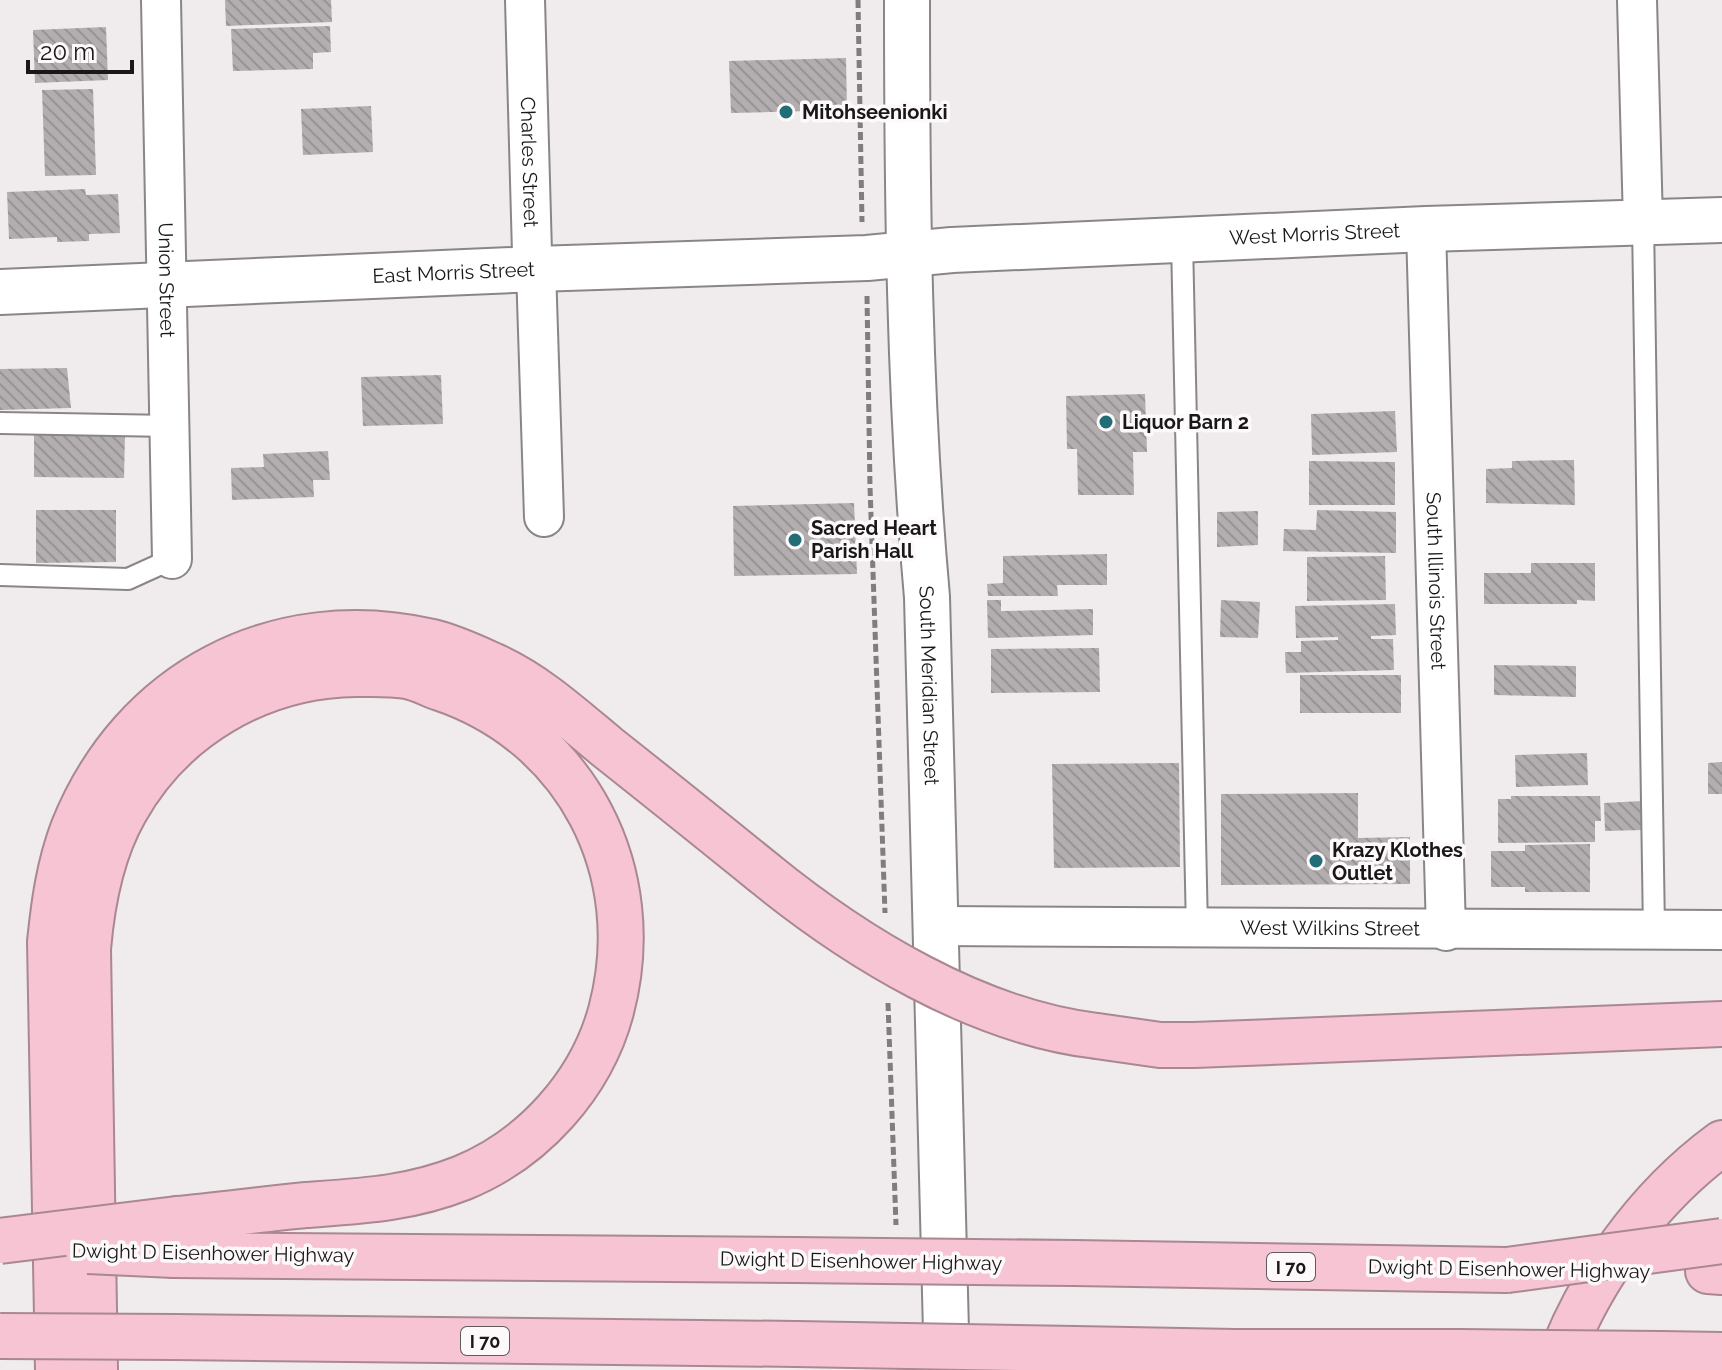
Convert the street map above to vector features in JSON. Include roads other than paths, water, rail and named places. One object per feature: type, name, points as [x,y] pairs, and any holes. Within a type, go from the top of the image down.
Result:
[{"type":"highway","points":[[58,1370],[50,942],[55,893],[72,832],[101,775],[119,749],[140,725],[188,684],[221,664],[261,647],[307,635],[369,632],[433,642],[493,666],[548,699],[803,905],[859,943],[913,972],[1001,1011],[1061,1030],[1160,1045],[1194,1045],[1722,1024]]},
{"type":"highway","points":[[0,1244],[175,1237],[307,1205],[369,1202],[431,1189],[491,1165],[553,1115],[582,1076],[607,1026],[620,971],[622,940],[618,890],[610,859],[585,803],[548,754],[509,720],[467,697],[406,676],[327,674],[275,685],[227,707],[174,746],[144,780],[126,809],[106,853],[90,916],[88,965],[95,1370]]},
{"type":"highway","points":[[1556,1370],[1566,1341],[1594,1283],[1651,1210],[1681,1178],[1722,1143]]},
{"type":"highway","name":"Dwight D Eisenhower Highway","points":[[175,1237],[795,1260],[1507,1270],[1717,1261]]},
{"type":"highway","name":"I 70","points":[[0,1336],[1722,1355]]},
{"type":"highway","points":[[850,1370],[1001,1348]]},
{"type":"highway","points":[[1235,1352],[1346,1370]]},
{"type":"main road","name":"South Meridian Street","points":[[907,0],[908,255],[913,316],[917,487],[927,597],[938,926],[947,1370]]},
{"type":"main road","name":"West Morris Street","points":[[908,255],[952,250],[1426,229],[1722,220]]},
{"type":"main road","name":"East Morris Street","points":[[0,292],[908,255]]},
{"type":"street","name":"Union Street","points":[[161,0],[172,559]]},
{"type":"street","name":"Charles Street","points":[[525,0],[544,517]]},
{"type":"street","points":[[1637,0],[1643,222]]},
{"type":"street","name":"South Illinois Street","points":[[1426,229],[1446,931]]},
{"type":"street","name":"West Wilkins Street","points":[[938,926],[1446,931],[1722,930]]},
{"type":"lane","points":[[1643,222],[1654,931]]},
{"type":"lane","points":[[1182,241],[1197,929]]},
{"type":"lane","points":[[0,423],[171,426]]},
{"type":"lane","points":[[0,575],[128,579],[172,559]]},
{"type":"place","name":"Mitohseenionki","points":[[786,112]]},
{"type":"place","name":"Liquor Barn 2","points":[[1106,422]]},
{"type":"place","name":"Sacred Heart Parish Hall","points":[[795,540]]},
{"type":"place","name":"Krazy Klothes Outlet","points":[[1316,861]]}]
